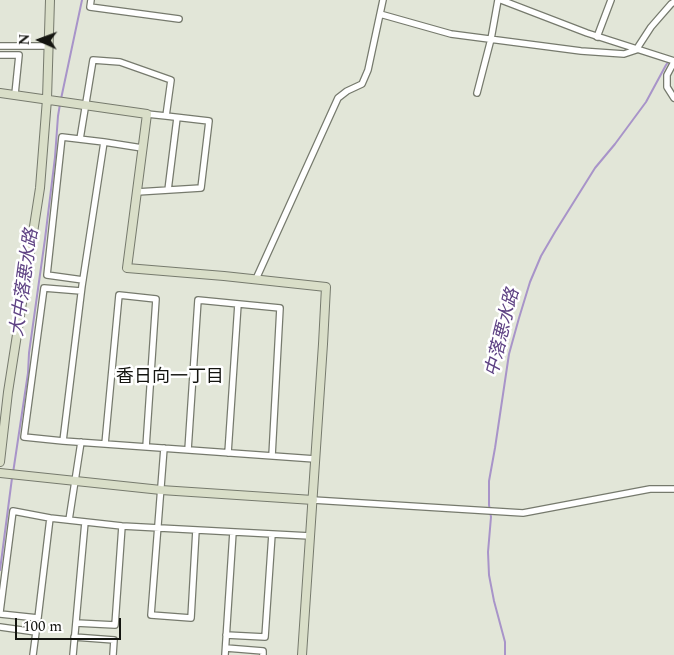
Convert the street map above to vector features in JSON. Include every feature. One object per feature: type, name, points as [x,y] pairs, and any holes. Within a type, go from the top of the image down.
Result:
[{"type":"street","points":[[0,462],[8,392],[40,188],[47,99],[50,0]]},
{"type":"street","points":[[91,0],[90,7],[179,19]]},
{"type":"street","points":[[256,279],[338,98],[347,91],[362,84],[368,70],[382,0]]},
{"type":"street","points":[[476,93],[500,0],[597,37],[674,62],[667,75],[667,87],[674,98]]},
{"type":"street","points":[[597,37],[611,0]]},
{"type":"street","points":[[380,14],[451,34],[589,52],[624,54],[636,50],[651,27],[674,2]]},
{"type":"street","points":[[0,46],[49,46]]},
{"type":"street","points":[[0,55],[19,55],[15,94]]},
{"type":"street","points":[[80,139],[93,60],[120,62],[171,80],[166,116]]},
{"type":"street","points":[[0,93],[209,122],[201,188],[137,192]]},
{"type":"street","points":[[147,114],[127,268],[326,287],[302,655]]},
{"type":"street","points":[[168,190],[178,118]]},
{"type":"street","points":[[82,280],[47,275],[62,137],[142,148]]},
{"type":"street","points":[[63,441],[82,280],[104,142]]},
{"type":"street","points":[[81,292],[44,288],[24,437],[315,459]]},
{"type":"street","points":[[105,444],[118,295],[156,298],[146,447]]},
{"type":"street","points":[[188,450],[198,300],[280,308],[272,456]]},
{"type":"street","points":[[228,452],[238,304]]},
{"type":"street","points":[[69,520],[82,442]]},
{"type":"street","points":[[164,448],[151,616],[191,618],[196,530]]},
{"type":"street","points":[[4,474],[161,490],[523,513],[638,491],[674,489]]},
{"type":"street","points":[[50,518],[38,618],[0,613],[13,511],[50,518],[122,526],[310,536]]},
{"type":"street","points":[[73,655],[85,522]]},
{"type":"street","points":[[76,623],[115,626],[122,526]]},
{"type":"street","points":[[225,655],[233,532]]},
{"type":"street","points":[[226,635],[264,637],[272,534]]},
{"type":"street","points":[[0,627],[36,632],[33,655]]},
{"type":"street","points":[[74,637],[114,640],[113,655]]},
{"type":"street","points":[[226,648],[263,651],[263,655]]},
{"type":"waterway","name":"大中落悪水路","points":[[61,99],[82,0]]},
{"type":"waterway","name":"中落悪水路","points":[[505,655],[505,642],[489,575],[488,552],[491,517],[489,481],[509,354],[530,282],[541,256],[595,168],[646,102],[669,61]]},
{"type":"waterway","name":"大中落悪水路","points":[[13,473],[28,373],[60,104]]},
{"type":"waterway","name":"大中落悪水路","points":[[0,570],[12,478]]},
{"type":"district","name":"香日向一丁目","points":[[170,378]]}]
